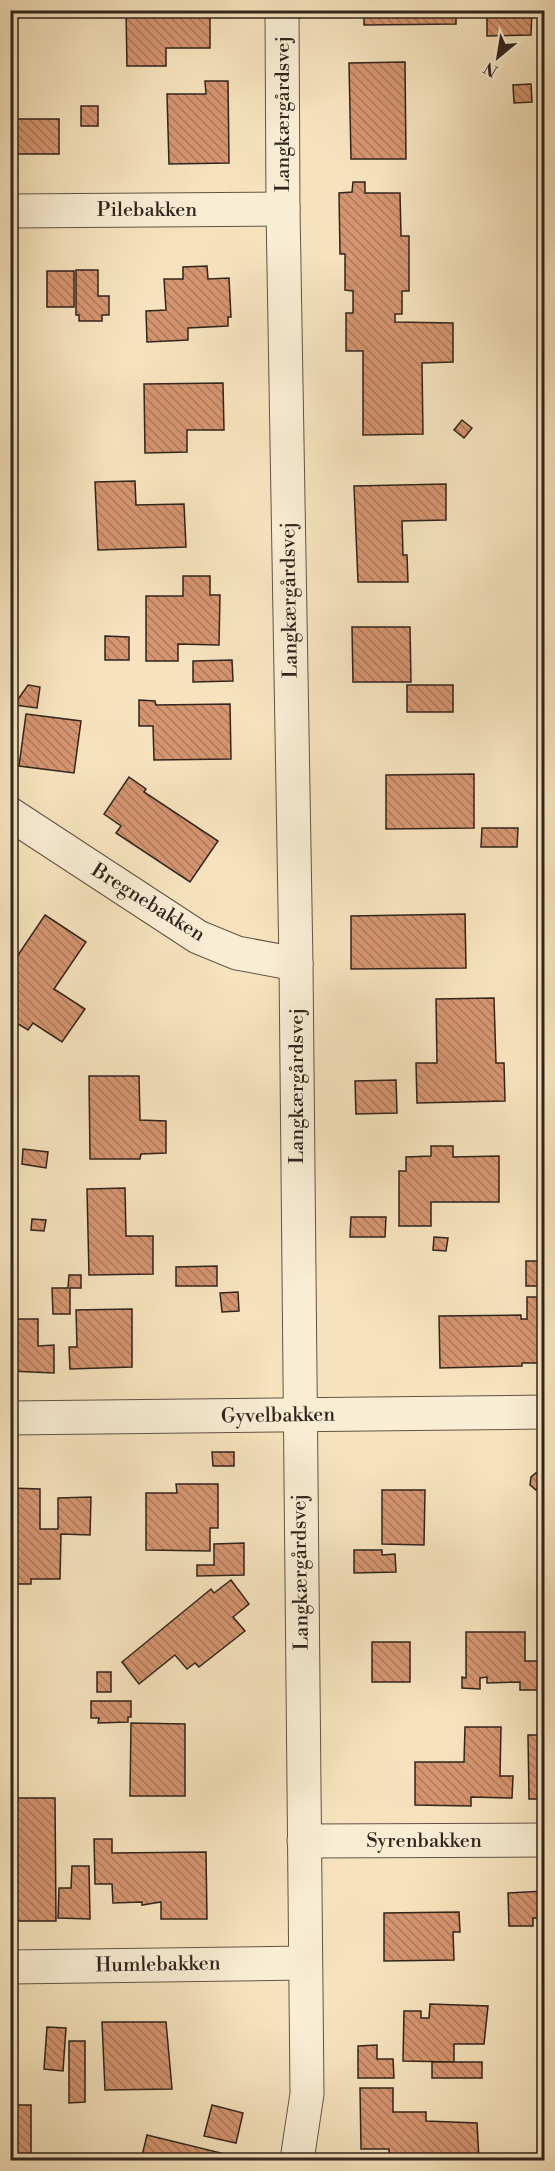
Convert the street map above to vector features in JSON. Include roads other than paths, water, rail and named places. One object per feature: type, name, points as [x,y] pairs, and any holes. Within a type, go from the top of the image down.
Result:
[{"type":"street","name":"Langkærgårdsvej","points":[[282,10],[283,209],[296,964],[307,2094],[297,2160]]},
{"type":"street","name":"Pilebakken","points":[[10,211],[283,209]]},
{"type":"street","name":"Bregnebakken","points":[[10,814],[198,937],[237,953],[296,964]]},
{"type":"street","name":"Gyvelbakken","points":[[10,1418],[544,1412]]},
{"type":"street","name":"Syrenbakken","points":[[304,1841],[544,1840]]},
{"type":"street","name":"Humlebakken","points":[[10,1967],[305,1963]]}]
